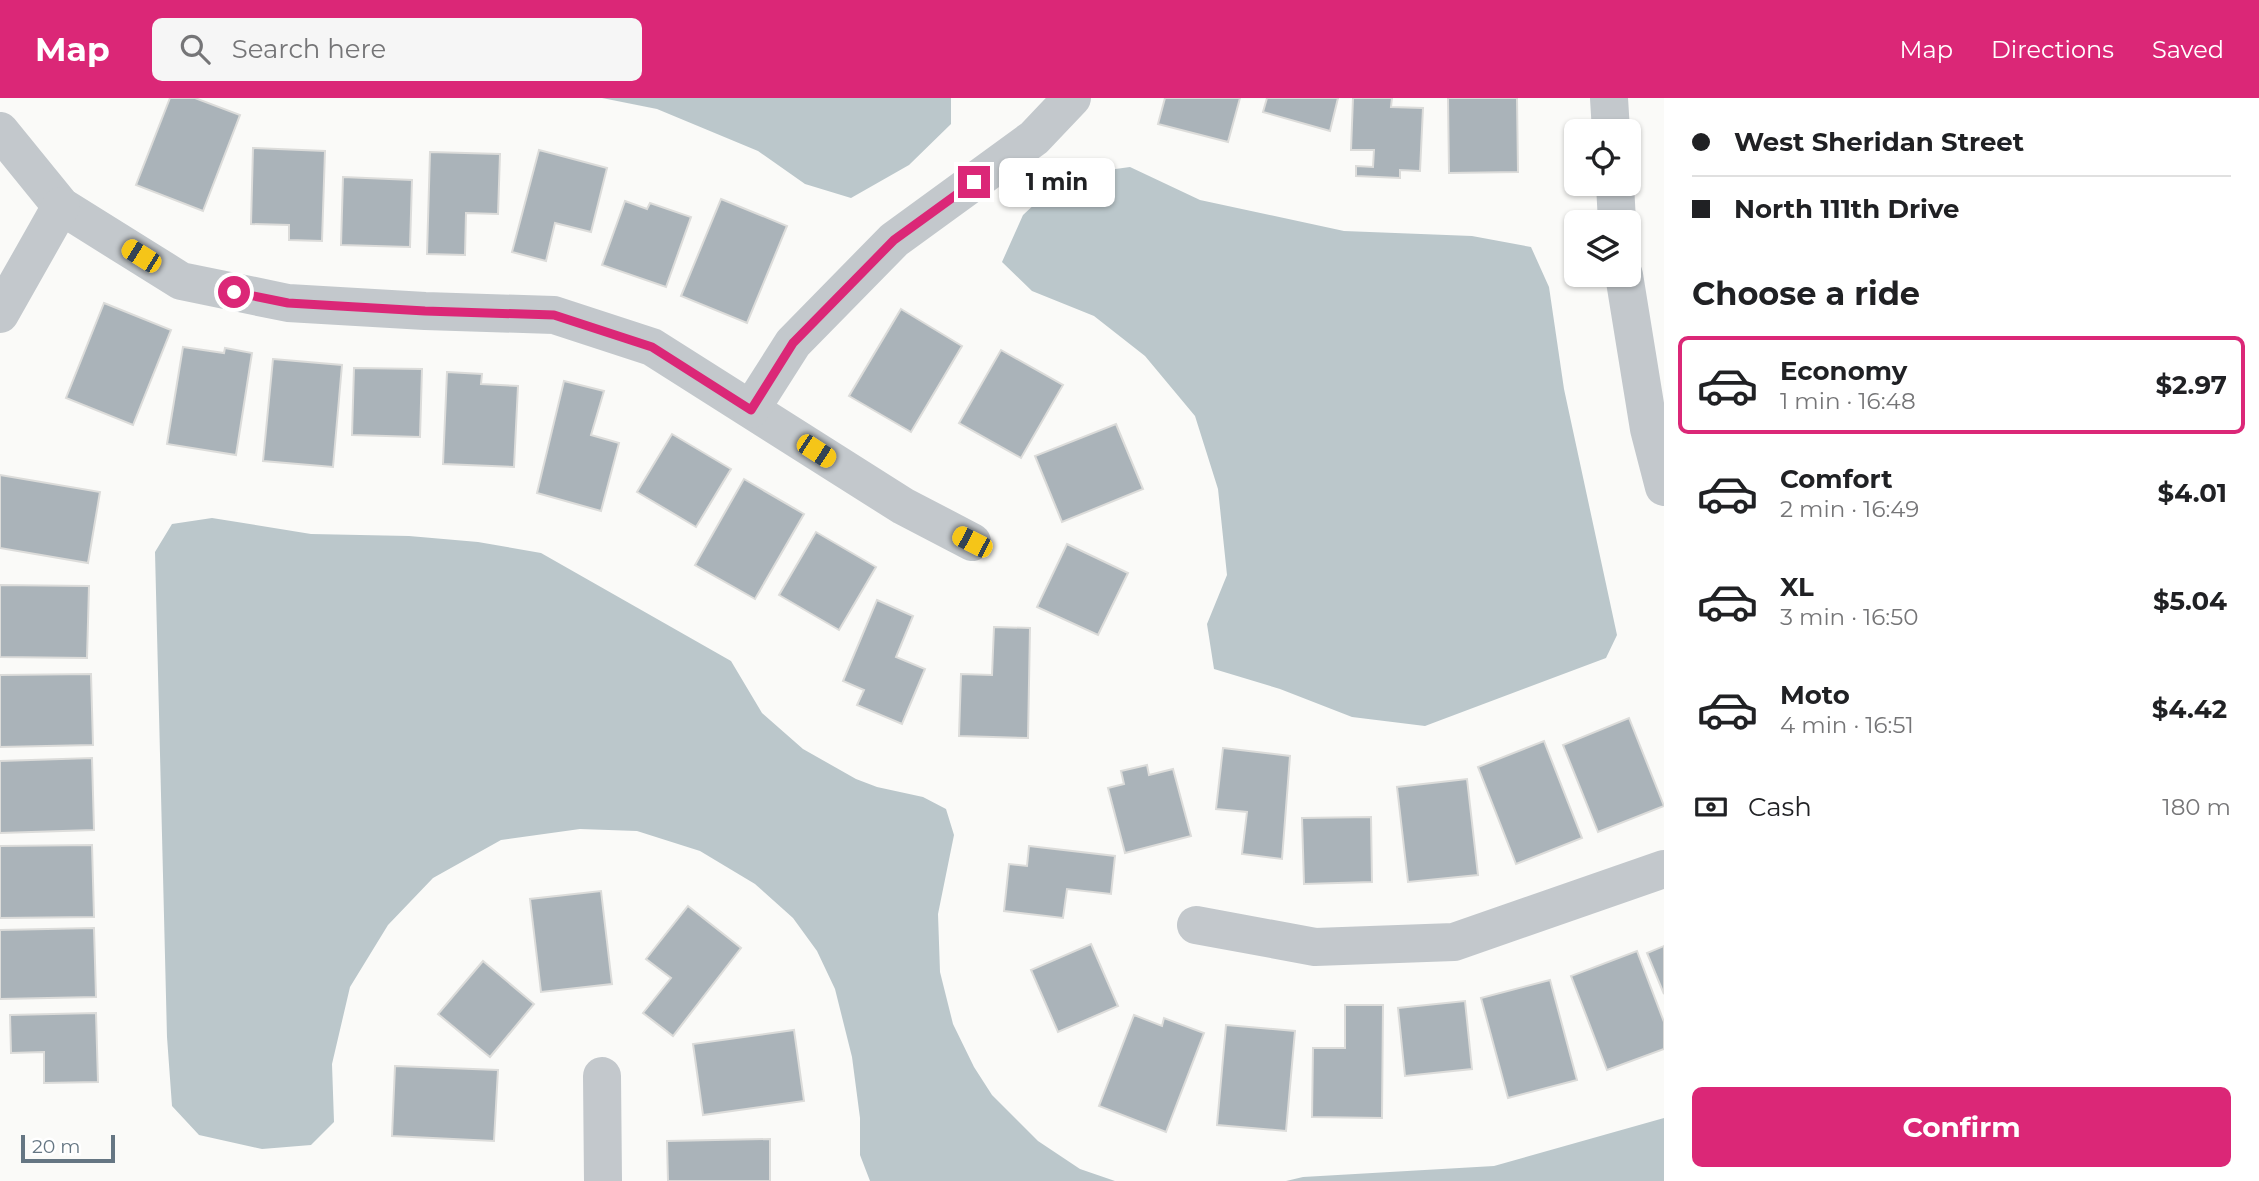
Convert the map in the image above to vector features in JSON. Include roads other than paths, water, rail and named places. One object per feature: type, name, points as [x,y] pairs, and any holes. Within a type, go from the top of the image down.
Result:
[{"type":"street","points":[[751,410],[793,343],[894,240],[1034,138],[1072,98]]},
{"type":"street","points":[[1609,98],[1610,119]]},
{"type":"street","points":[[0,131],[61,206],[181,281],[288,303],[554,315],[652,347],[903,506],[972,542]]},
{"type":"street","points":[[0,314],[61,206]]},
{"type":"street","points":[[1627,287],[1656,427],[1664,488]]},
{"type":"street","points":[[1196,925],[1315,947],[1454,942],[1664,869]]},
{"type":"street","points":[[602,1076],[603,1181]]}]
